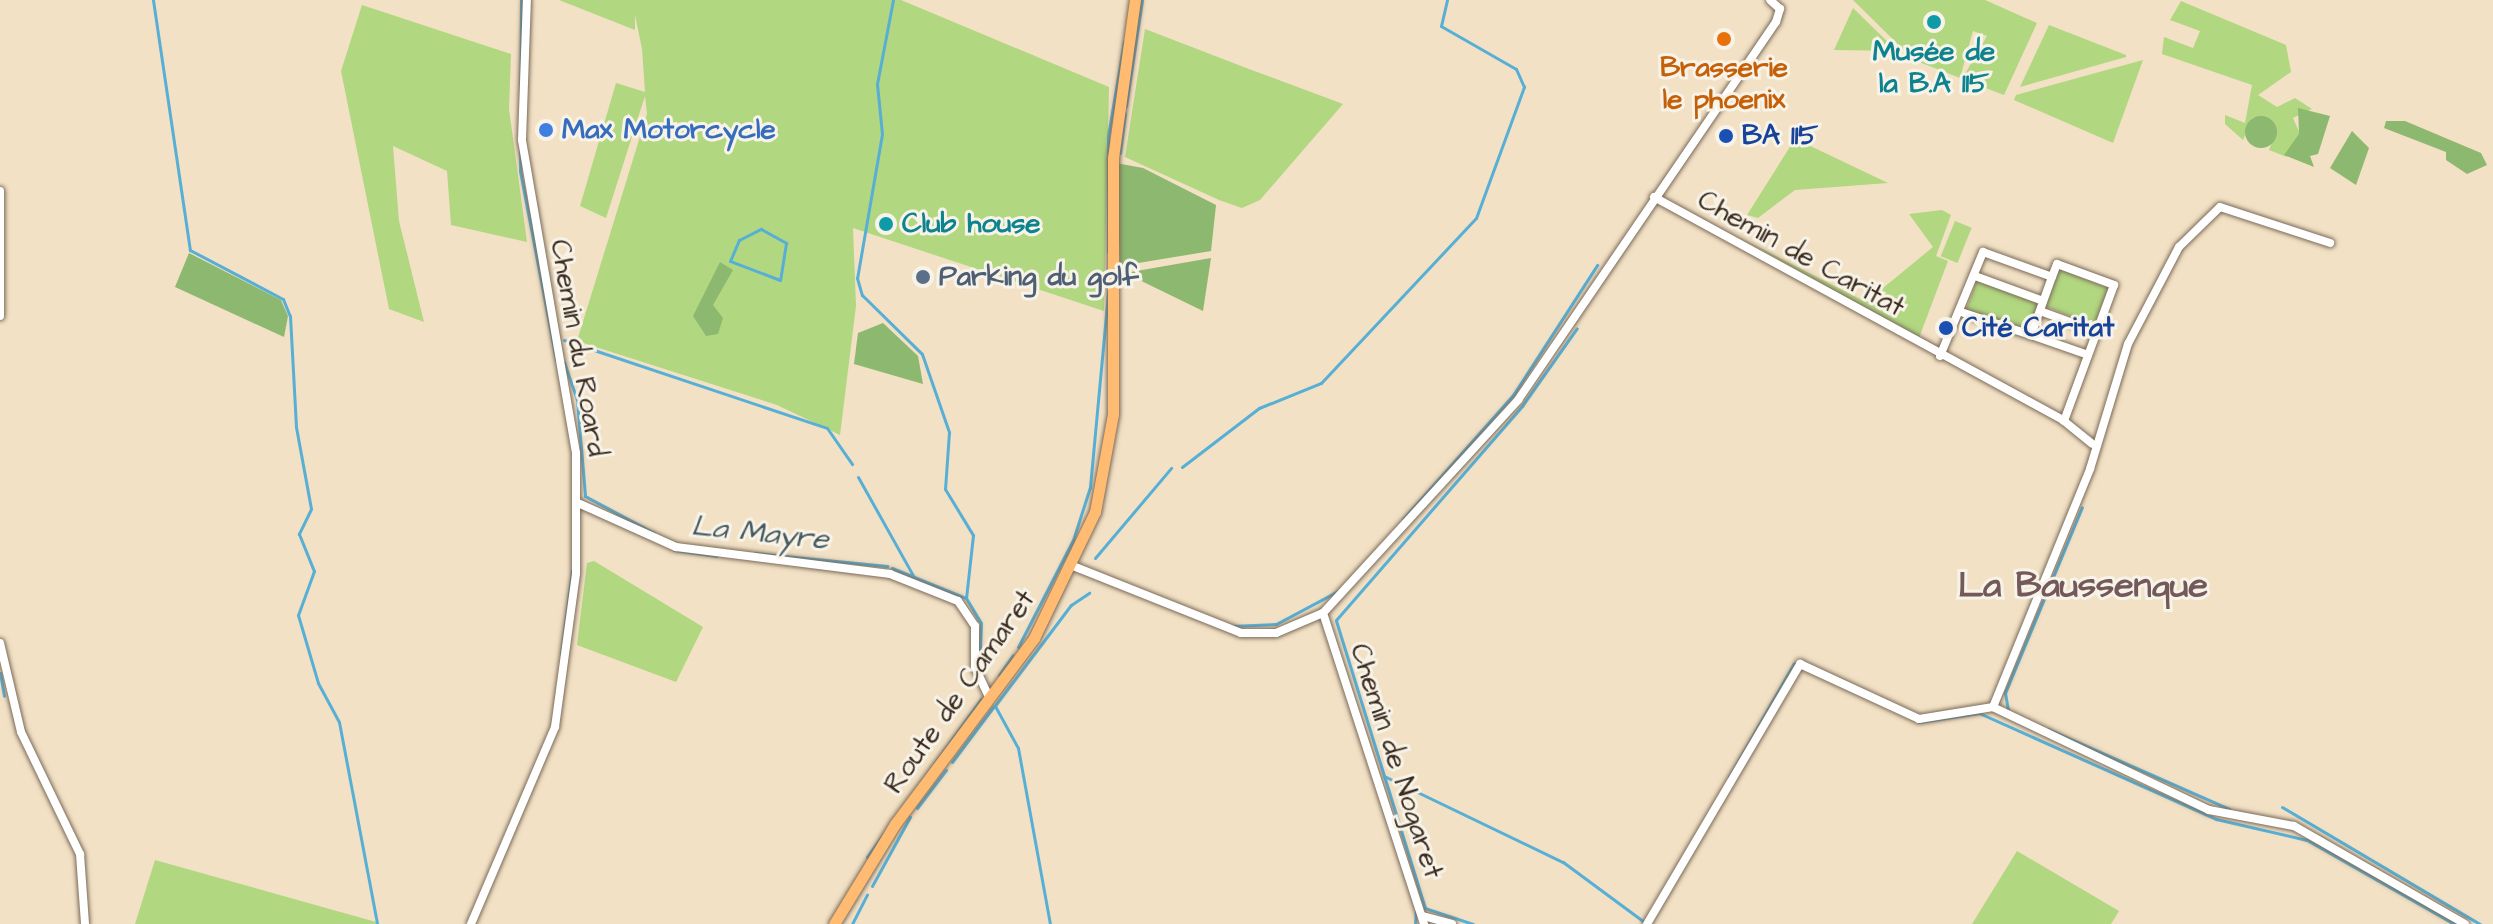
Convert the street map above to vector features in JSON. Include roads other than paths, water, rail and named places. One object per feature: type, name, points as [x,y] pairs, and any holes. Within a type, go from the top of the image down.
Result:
[{"type":"main road","name":"Route de Camaret","points":[[834,924],[895,824],[996,691],[1073,566],[1095,512],[1110,441],[1113,158],[1135,0]]},
{"type":"street","name":"Chemin du Roard","points":[[471,924],[555,727],[575,595],[578,503],[571,412],[522,140],[527,0]]},
{"type":"street","points":[[1073,566],[1188,618],[1241,633],[1276,633],[1323,613],[1518,400],[1776,22],[1780,9],[1770,0]]},
{"type":"street","points":[[0,191],[0,316]]},
{"type":"street","name":"Chemin de Caritat","points":[[1654,197],[1940,356],[2064,421],[2092,444]]},
{"type":"street","points":[[1993,707],[2090,469],[2092,444],[2139,316],[2209,211],[2232,209],[2330,243]]},
{"type":"street","points":[[1940,356],[1961,312],[1983,252],[2052,277]]},
{"type":"street","points":[[2031,335],[2057,264],[2114,285],[2064,421]]},
{"type":"street","points":[[1975,276],[2043,301]]},
{"type":"street","points":[[2040,311],[2097,332]]},
{"type":"street","points":[[1961,312],[2088,355]]},
{"type":"street","points":[[578,503],[676,547],[890,574],[958,601],[975,626],[975,667],[996,691]]},
{"type":"street","name":"Chemin de Nogaret","points":[[1323,613],[1424,920]]},
{"type":"street","points":[[0,643],[21,732],[80,854],[85,924]]},
{"type":"street","points":[[1647,924],[1800,664],[1919,719],[1993,707],[2209,810],[2294,826],[2465,924]]},
{"type":"street","points":[[1424,920],[1452,924]]},
{"type":"waterway","points":[[153,0],[190,250],[283,299],[290,316],[296,427],[311,509],[299,534],[314,571],[298,615],[318,683],[339,722],[377,924]]},
{"type":"waterway","name":"La Mayre","points":[[521,0],[520,171],[556,360]]},
{"type":"waterway","points":[[893,0],[877,84],[882,134],[857,278],[862,295],[922,354],[949,432],[945,489],[973,535],[966,598],[981,623],[979,671]]},
{"type":"waterway","points":[[1126,106],[1142,0]]},
{"type":"waterway","points":[[1182,467],[1259,408],[1321,383],[1476,218],[1524,87],[1516,69],[1441,26],[1447,0]]},
{"type":"waterway","points":[[1108,252],[1108,136],[1124,41]]},
{"type":"waterway","points":[[1120,153],[1125,113]]},
{"type":"waterway","points":[[761,229],[786,243],[780,280],[730,261],[739,240],[761,229]]},
{"type":"waterway","points":[[1403,519],[1513,395],[1597,265]]},
{"type":"waterway","points":[[1018,647],[1073,540],[1090,487],[1108,292]]},
{"type":"waterway","points":[[1473,924],[1425,908],[1336,620],[1522,406],[1577,328]]},
{"type":"waterway","points":[[564,340],[827,428],[852,464]]},
{"type":"waterway","name":"La Mayre","points":[[564,362],[577,400],[585,496],[654,533]]},
{"type":"waterway","points":[[1095,558],[1171,468]]},
{"type":"waterway","points":[[858,477],[914,577]]},
{"type":"waterway","points":[[2008,710],[2005,693],[2082,507]]},
{"type":"waterway","points":[[674,550],[717,556]]},
{"type":"waterway","name":"La Mayre","points":[[755,553],[887,566]]},
{"type":"waterway","name":"La Mayre","points":[[892,568],[966,598]]},
{"type":"waterway","points":[[561,654],[572,570]]},
{"type":"waterway","points":[[1231,626],[1276,624],[1338,591]]},
{"type":"waterway","points":[[994,707],[1071,605],[1089,593]]},
{"type":"waterway","points":[[999,675],[1013,655]]},
{"type":"waterway","points":[[1729,777],[1794,663]]},
{"type":"waterway","points":[[0,673],[4,696]]},
{"type":"waterway","points":[[867,857],[981,699]]},
{"type":"waterway","points":[[952,762],[994,706]]},
{"type":"waterway","points":[[995,706],[1018,748],[1050,924]]},
{"type":"waterway","points":[[1919,722],[1979,713],[2216,819],[2307,840],[2454,924]]},
{"type":"waterway","points":[[2048,729],[2229,809]]},
{"type":"waterway","points":[[917,808],[946,770]]},
{"type":"waterway","points":[[1384,776],[1563,862],[1644,922]]},
{"type":"waterway","points":[[2282,807],[2480,924]]},
{"type":"waterway","points":[[872,886],[910,817]]},
{"type":"waterway","points":[[852,924],[867,895]]},
{"type":"waterway","points":[[1415,924],[1416,910]]},
{"type":"place","name":"Musée de la B.A 115","points":[[1934,22]]},
{"type":"place","name":"Brasserie le phoenix","points":[[1724,39]]},
{"type":"place","name":"Max Motorcycle","points":[[546,130]]},
{"type":"place","name":"BA 115","points":[[1726,136]]},
{"type":"place","name":"Club house","points":[[886,224]]},
{"type":"place","name":"Parking du golf","points":[[923,277]]},
{"type":"place","name":"Cité Caritat","points":[[1946,328]]},
{"type":"district","name":"La Baussenque","points":[[2083,586]]}]
